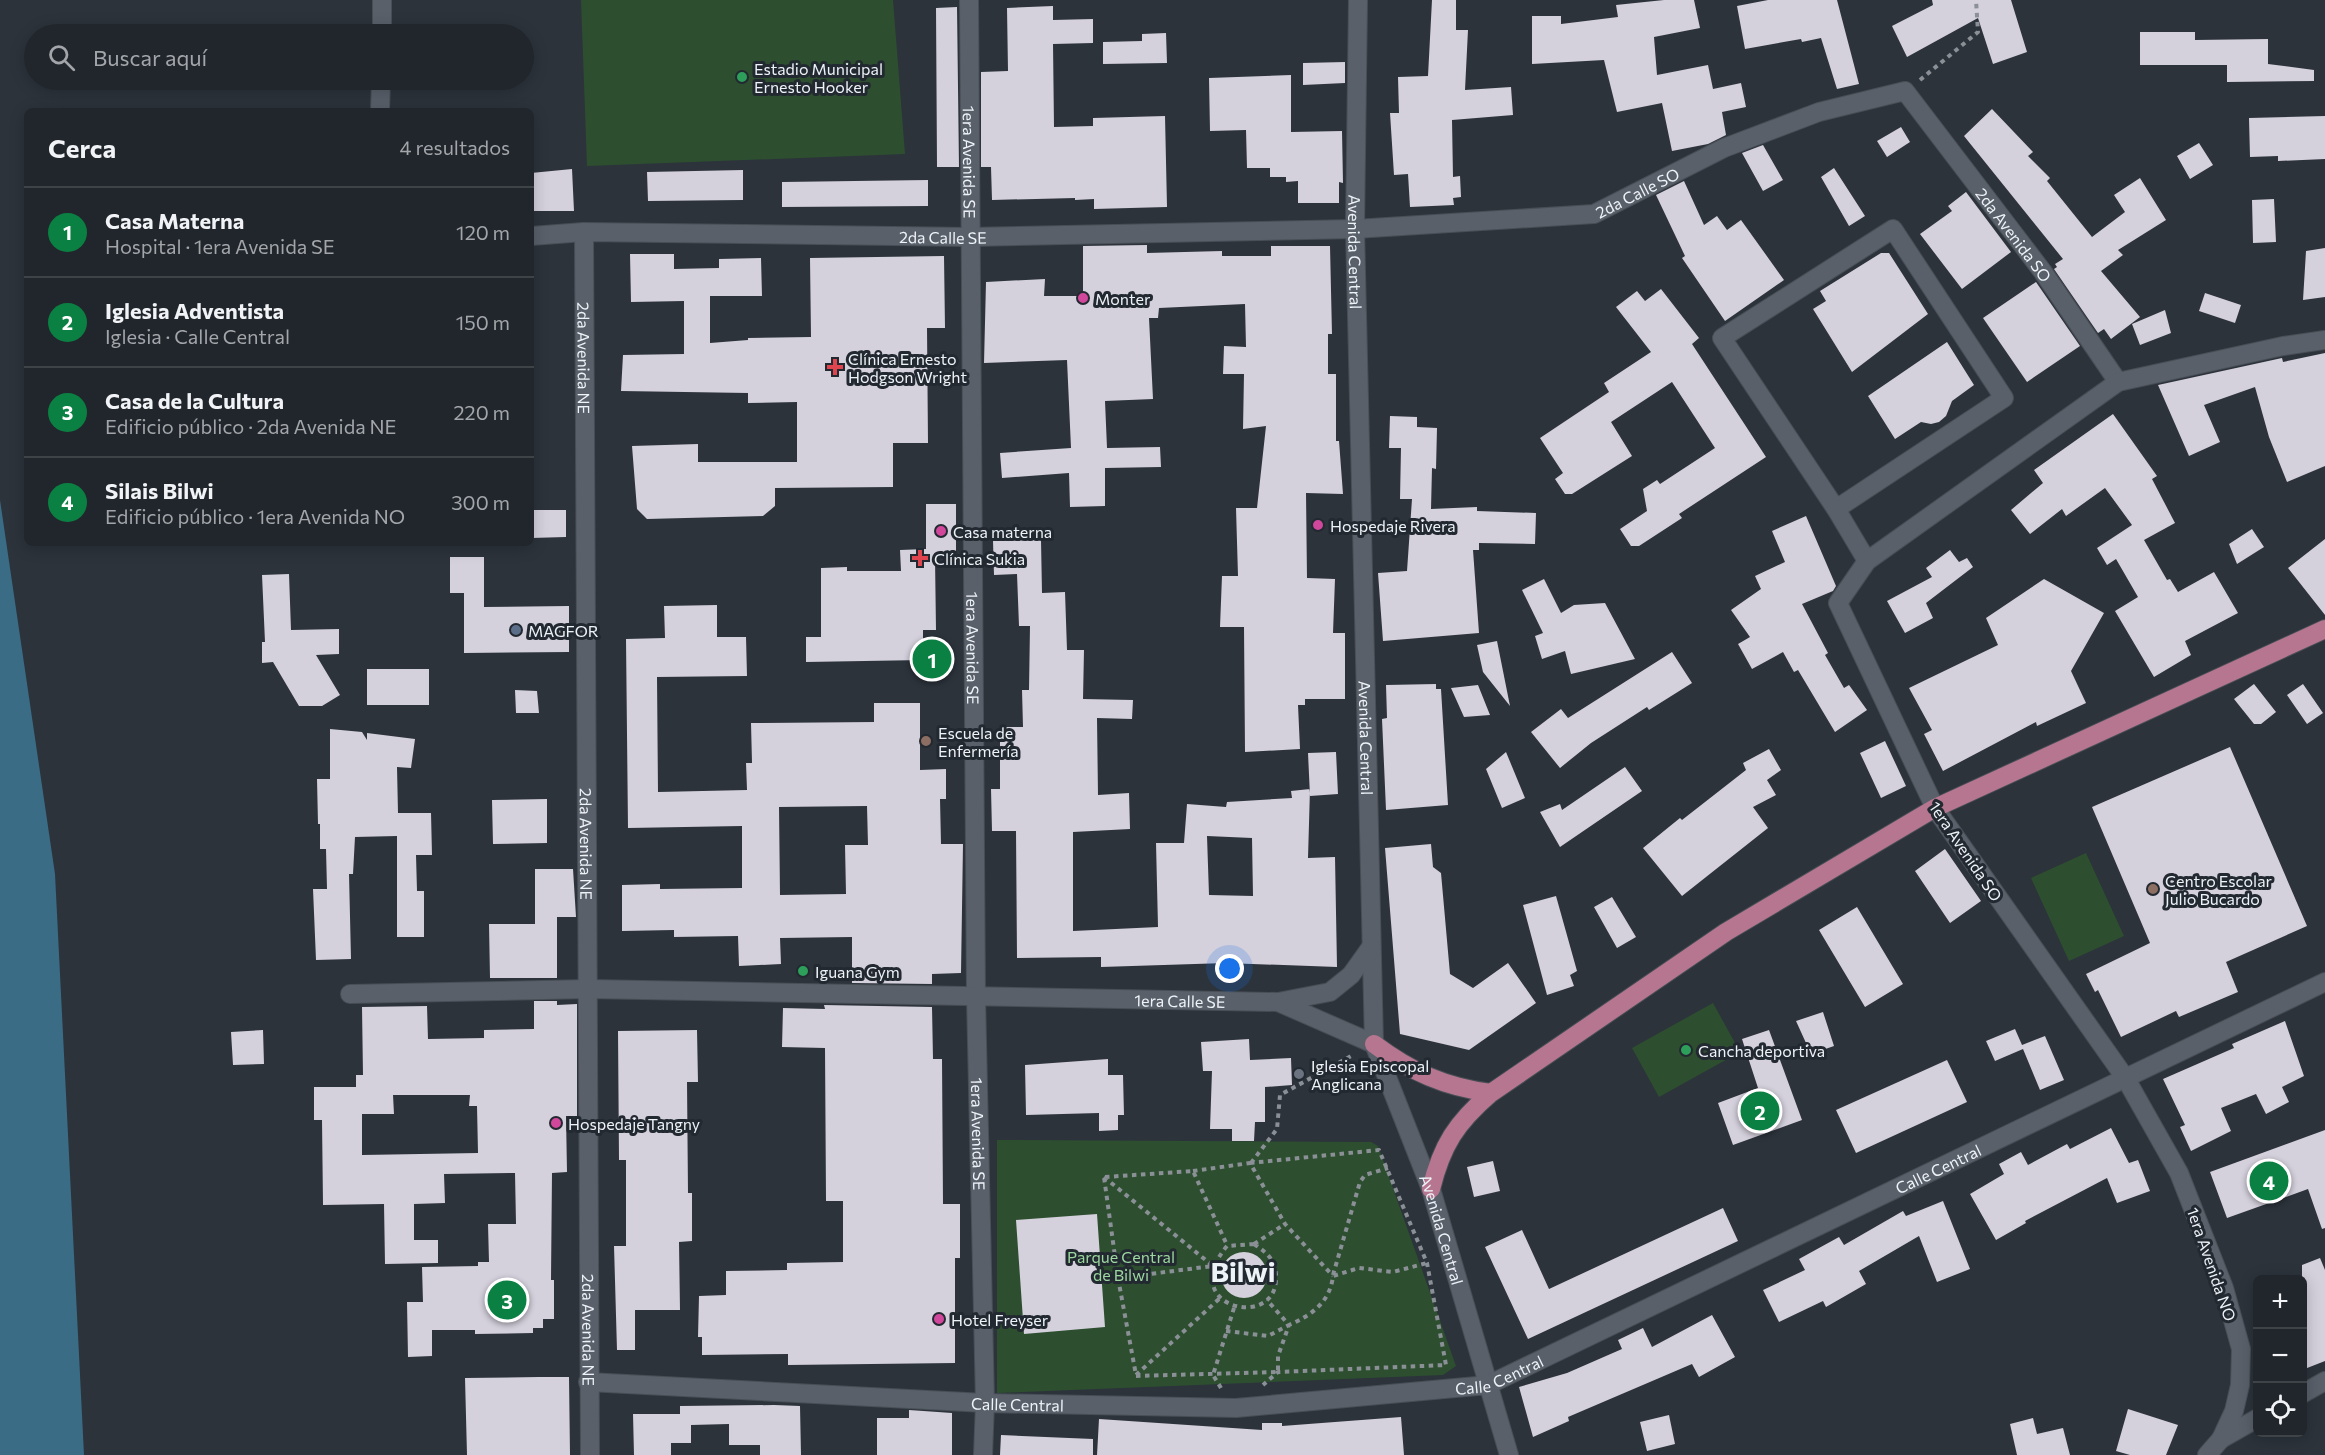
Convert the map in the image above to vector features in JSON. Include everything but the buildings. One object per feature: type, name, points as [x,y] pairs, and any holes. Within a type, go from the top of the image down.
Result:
[{"type":"main road","points":[[1431,1189],[1438,1161],[1450,1135],[1468,1113],[1491,1094],[1726,932],[1935,808],[2325,629]]},
{"type":"main road","points":[[1374,1044],[1400,1064],[1428,1078],[1459,1089],[1491,1094]]},
{"type":"street","points":[[382,0],[382,24]]},
{"type":"street","name":"1era Avenida SE","points":[[969,0],[976,997],[985,1403],[983,1455]]},
{"type":"street","name":"Avenida Central","points":[[1358,0],[1355,229],[1374,1044],[1431,1189],[1509,1455]]},
{"type":"street","points":[[380,108],[381,90]]},
{"type":"street","name":"2da Calle SO","points":[[1355,229],[1594,214],[1725,148],[1819,112],[1905,91]]},
{"type":"street","name":"2da Avenida SO","points":[[1905,91],[2043,273],[2118,382]]},
{"type":"street","name":"2da Calle SE","points":[[534,236],[584,232],[969,237],[1355,229]]},
{"type":"street","points":[[1836,509],[2004,398],[1893,229],[1722,338],[1836,509],[1867,561],[2118,382],[2283,346],[2325,340]]},
{"type":"street","name":"2da Avenida NE","points":[[584,232],[590,1455]]},
{"type":"street","name":"1era Avenida SO","points":[[1867,561],[1838,603],[1935,808],[2126,1079]]},
{"type":"street","points":[[1278,1002],[1330,992],[1351,975],[1371,947]]},
{"type":"street","name":"Calle Central","points":[[588,1382],[985,1403],[1236,1408],[1488,1385],[2325,982]]},
{"type":"street","name":"1era Calle SE","points":[[351,994],[589,989],[1278,1002],[1374,1044]]},
{"type":"street","name":"1era Avenida NO","points":[[2126,1079],[2179,1173],[2224,1288],[2241,1349],[2240,1385],[2234,1411],[2221,1439],[2207,1455]]},
{"type":"street","points":[[2307,1391],[2325,1381]]},
{"type":"street","points":[[2221,1439],[2253,1421]]},
{"type":"path","points":[[1905,91],[1934,71],[1978,32],[1976,0]]},
{"type":"path","points":[[1250,1163],[1277,1129],[1280,1095],[1374,1044]]},
{"type":"path","points":[[1104,1177],[1193,1171],[1379,1150],[1427,1263],[1446,1365],[1136,1376]]},
{"type":"path","points":[[1250,1163],[1285,1224],[1332,1276]]},
{"type":"path","points":[[1226,1331],[1268,1336],[1307,1317],[1320,1305],[1331,1291],[1332,1276],[1360,1182],[1365,1174],[1388,1167]]},
{"type":"path","points":[[1193,1171],[1227,1246]]},
{"type":"path","points":[[1104,1177],[1213,1266]]},
{"type":"path","points":[[1104,1177],[1118,1278],[1136,1376]]},
{"type":"path","points":[[1227,1246],[1254,1244],[1285,1224]]},
{"type":"path","points":[[1227,1246],[1213,1266],[1212,1284],[1220,1299],[1234,1308],[1252,1308],[1267,1300],[1276,1286],[1277,1269],[1269,1253],[1254,1244]]},
{"type":"path","points":[[1332,1276],[1359,1268],[1394,1272],[1427,1263]]},
{"type":"path","points":[[1118,1278],[1213,1266]]},
{"type":"path","points":[[1136,1376],[1220,1299]]},
{"type":"path","points":[[1267,1300],[1289,1325]]},
{"type":"path","points":[[1213,1375],[1234,1308]]},
{"type":"path","points":[[1278,1372],[1278,1356],[1289,1325]]},
{"type":"green space","name":"Estadio Municipal Ernesto Hooker","points":[[581,0],[893,0],[905,154],[587,166]]},
{"type":"green space","points":[[2086,853],[2124,936],[2069,961],[2031,878]]},
{"type":"green space","name":"Cancha deportiva","points":[[1713,1003],[1740,1052],[1659,1097],[1632,1048]]},
{"type":"green space","name":"Parque Central de Bilwi","points":[[997,1140],[1371,1142],[1378,1146],[1456,1366],[1443,1375],[997,1393]]},
{"type":"water","points":[[0,500],[55,874],[84,1455],[0,1455]]},
{"type":"place","name":"Estadio Municipal Ernesto Hooker","points":[[742,77]]},
{"type":"place","name":"Monter","points":[[1083,298]]},
{"type":"place","name":"Clínica Ernesto Hodgson Wright","points":[[835,367]]},
{"type":"place","name":"Hospedaje Rivera","points":[[1318,525]]},
{"type":"place","name":"Casa materna","points":[[941,531]]},
{"type":"place","name":"Clínica Sukia","points":[[920,558]]},
{"type":"place","name":"MAGFOR","points":[[516,630]]},
{"type":"place","name":"Casa Materna","points":[[932,659]]},
{"type":"place","name":"Escuela de Enfermería","points":[[926,741]]},
{"type":"place","name":"Centro Escolar Julio Bucardo","points":[[2153,889]]},
{"type":"place","name":"Iguana Gym","points":[[803,971]]},
{"type":"place","name":"Cancha deportiva","points":[[1686,1050]]},
{"type":"place","name":"Iglesia Episcopal Anglicana","points":[[1299,1074]]},
{"type":"place","name":"Iglesia Adventista","points":[[1760,1111]]},
{"type":"place","name":"Hospedaje Tangny","points":[[556,1123]]},
{"type":"place","name":"Silais Bilwi","points":[[2269,1181]]},
{"type":"place","name":"Casa de la Cultura","points":[[507,1300]]},
{"type":"place","name":"Hotel Freyser","points":[[939,1319]]},
{"type":"district","name":"Bilwi","points":[[1243,1271]]}]
